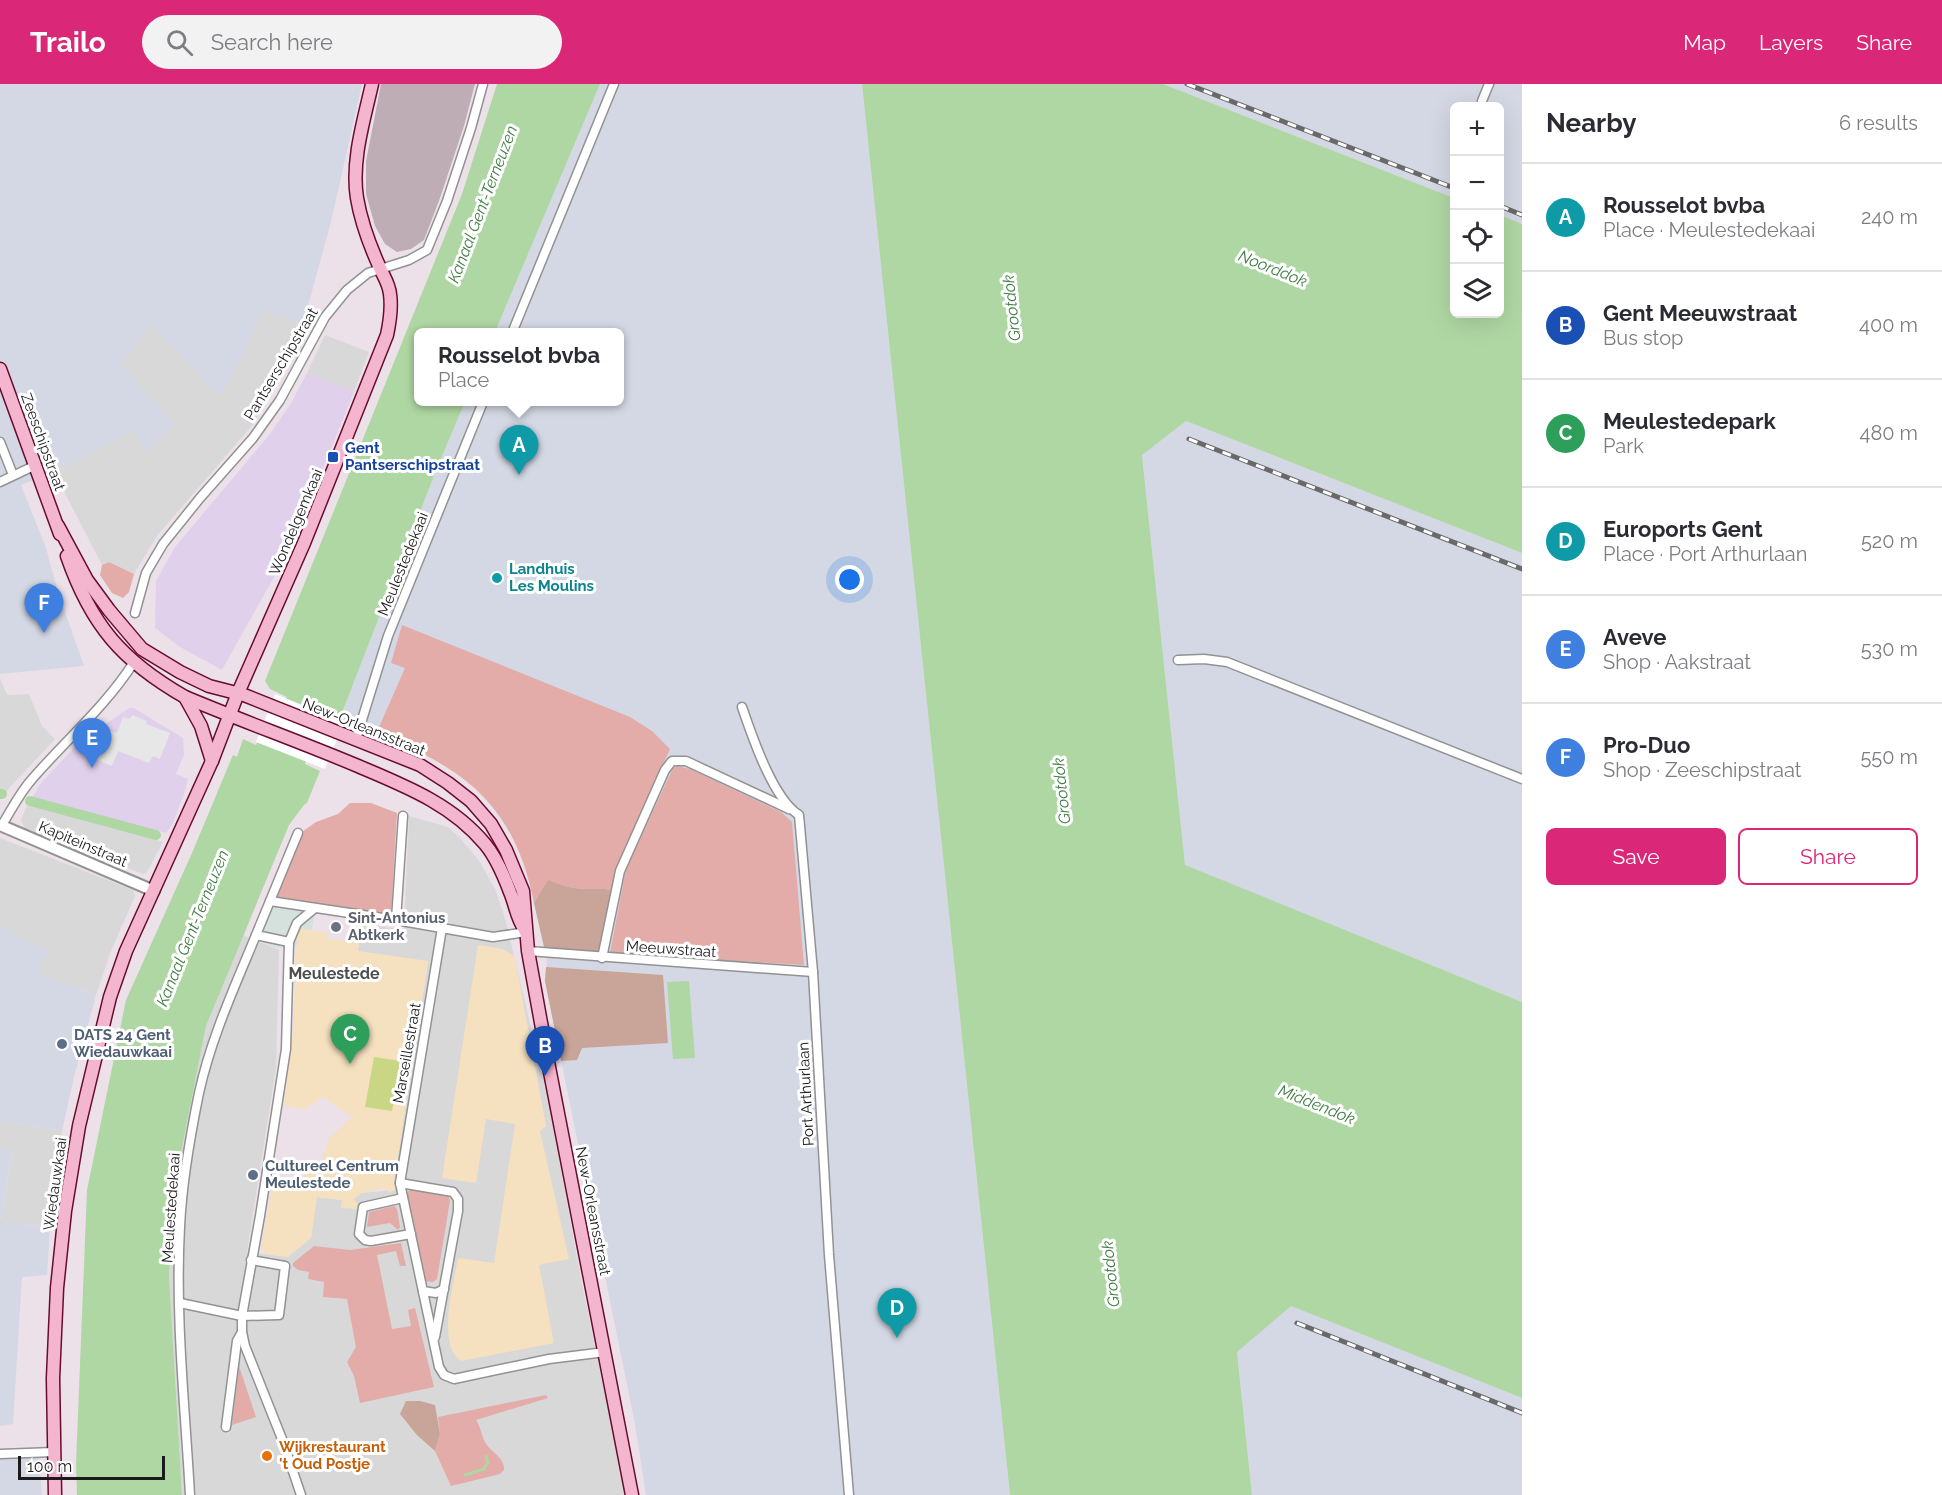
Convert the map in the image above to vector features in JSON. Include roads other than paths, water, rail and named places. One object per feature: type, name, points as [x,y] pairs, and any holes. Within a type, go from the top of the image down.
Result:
[{"type":"main road","points":[[372,84],[357,160],[356,177],[360,214],[380,269]]},
{"type":"main road","name":"Wondelgemkaai","points":[[154,891],[212,761],[238,693],[304,543],[387,335],[391,313],[390,293],[380,269]]},
{"type":"main road","name":"Zeeschipstraat","points":[[0,369],[76,579],[108,638],[160,683],[185,697],[229,715]]},
{"type":"main road","name":"Zeeschipstraat","points":[[58,526],[87,580],[142,649],[209,686],[238,693]]},
{"type":"main road","name":"New-Orleansstraat","points":[[238,693],[420,765],[471,801],[491,824],[506,850],[523,891],[528,951],[633,1495]]},
{"type":"main road","points":[[185,697],[201,726],[212,761]]},
{"type":"main road","name":"New-Orleansstraat","points":[[229,715],[331,755],[434,801],[462,820],[486,845],[500,868],[518,919],[526,932]]},
{"type":"main road","name":"Wiedauwkaai","points":[[55,1495],[53,1378],[57,1288],[73,1159],[95,1054],[110,997],[126,951],[154,891]]},
{"type":"street","points":[[380,269],[409,260],[427,250],[447,201],[483,84]]},
{"type":"street","points":[[514,328],[614,84]]},
{"type":"street","points":[[1482,101],[1489,84]]},
{"type":"street","name":"Pantserschipstraat","points":[[135,613],[147,573],[163,544],[200,498],[254,438],[279,400],[325,317],[355,282],[368,273],[380,269]]},
{"type":"street","name":"Meulestedekaai","points":[[356,739],[388,636],[481,406]]},
{"type":"street","points":[[0,442],[13,476]]},
{"type":"street","points":[[0,482],[36,465]]},
{"type":"street","points":[[1178,660],[1204,659],[1227,662],[1522,779]]},
{"type":"street","points":[[1,825],[33,778],[88,719],[134,662]]},
{"type":"street","name":"Port Arthurlaan","points":[[742,706],[760,759],[790,810],[799,815],[813,972],[830,1255],[849,1495]]},
{"type":"street","points":[[602,958],[620,871],[665,770],[672,761],[686,761],[790,810]]},
{"type":"street","points":[[396,920],[403,816]]},
{"type":"street","name":"Kapiteinstraat","points":[[1,825],[154,891]]},
{"type":"street","points":[[298,833],[270,901],[493,937],[526,932]]},
{"type":"street","name":"Meulestedekaai","points":[[190,1495],[180,1304],[180,1228],[183,1185],[197,1102],[210,1051],[270,901]]},
{"type":"street","points":[[301,1495],[282,1439],[245,1346],[242,1316],[286,1049],[289,942],[297,924],[313,908]]},
{"type":"street","name":"Marseillestraat","points":[[442,928],[400,1183],[439,1367],[444,1375],[454,1380],[549,1359],[605,1352]]},
{"type":"street","points":[[255,934],[289,942]]},
{"type":"street","name":"Meeuwstraat","points":[[528,951],[813,972]]},
{"type":"street","name":"Marseillestraat","points":[[400,1183],[453,1192],[458,1199],[458,1211],[434,1341]]},
{"type":"street","points":[[403,1198],[365,1204],[359,1234],[365,1240],[371,1241],[411,1234]]},
{"type":"street","points":[[180,1304],[242,1316],[279,1315],[285,1266],[251,1260]]},
{"type":"street","points":[[423,1291],[436,1293],[444,1289]]},
{"type":"street","points":[[226,1427],[237,1341],[242,1332]]},
{"type":"street","points":[[0,1454],[54,1452]]},
{"type":"water","name":"Kanaal Gent-Terneuzen","points":[[497,84],[600,84],[497,328],[414,328],[414,406],[463,406],[340,718],[315,708],[296,753],[307,758],[305,764],[320,771],[307,803],[289,825],[206,1026],[173,1193],[169,1276],[182,1495],[77,1495],[76,1464],[87,1190],[126,1000],[233,755],[237,757],[243,739],[256,745],[259,739],[268,742],[287,697],[270,689],[265,681],[462,194]]},
{"type":"water","points":[[862,84],[1163,84],[1450,196],[1450,318],[1504,318],[1504,217],[1522,224],[1522,553],[1186,421],[1142,455],[1185,865],[1522,1002],[1522,1398],[1291,1306],[1237,1352],[1252,1495],[1010,1495]]},
{"type":"water","points":[[689,981],[695,1058],[673,1059],[667,982]]},
{"type":"waterway","points":[[30,801],[156,835]]},
{"type":"waterway","points":[[465,1475],[484,1469],[488,1462],[486,1456]]},
{"type":"railway","points":[[1187,84],[1450,186]]},
{"type":"railway","points":[[1504,208],[1522,215]]},
{"type":"railway","points":[[1189,439],[1522,569]]},
{"type":"railway","points":[[1297,1323],[1522,1413]]},
{"type":"place","name":"Gent Pantserschipstraat","points":[[333,457]]},
{"type":"place","name":"Rousselot bvba","points":[[519,475]]},
{"type":"place","name":"Landhuis Les Moulins","points":[[497,578]]},
{"type":"place","name":"Pro-Duo","points":[[44,633]]},
{"type":"place","name":"Aveve","points":[[92,768]]},
{"type":"place","name":"Sint-Antonius Abtkerk","points":[[336,927]]},
{"type":"place","name":"DATS 24 Gent Wiedauwkaai","points":[[62,1044]]},
{"type":"place","name":"Meulestedepark","points":[[350,1064]]},
{"type":"place","name":"Gent Meeuwstraat","points":[[545,1076]]},
{"type":"place","name":"Cultureel Centrum Meulestede","points":[[253,1175]]},
{"type":"place","name":"Euroports Gent","points":[[897,1338]]},
{"type":"place","name":"Wijkrestaurant 't Oud Postje","points":[[267,1456]]},
{"type":"district","name":"Meulestede","points":[[334,973]]},
{"type":"water label","name":"Noorddok","points":[[1273,268]]},
{"type":"water label","name":"Grootdok","points":[[1011,308]]},
{"type":"water label","name":"Grootdok","points":[[1061,791]]},
{"type":"water label","name":"Middendok","points":[[1317,1104]]},
{"type":"water label","name":"Grootdok","points":[[1110,1274]]}]
